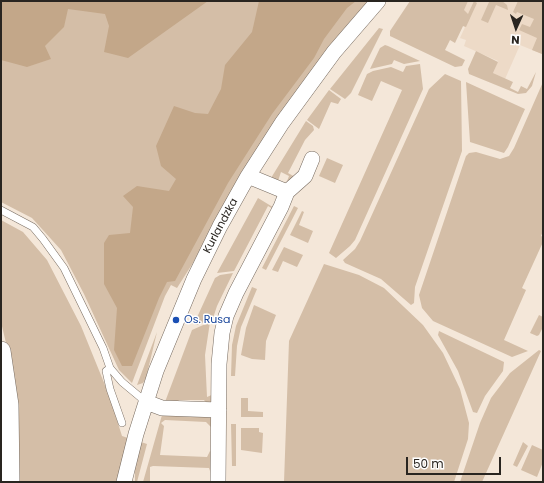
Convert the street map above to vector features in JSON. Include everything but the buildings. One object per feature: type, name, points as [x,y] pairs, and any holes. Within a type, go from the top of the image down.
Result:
[{"type":"street","name":"Kurlandzka","points":[[124,482],[146,402],[176,320],[220,226],[248,176],[282,123],[313,79],[378,1]]},
{"type":"street","points":[[218,482],[219,364],[222,333],[226,316],[236,293],[281,207],[286,192],[304,176],[312,159]]},
{"type":"street","points":[[248,176],[286,192]]},
{"type":"street","points":[[1,351],[9,405],[10,482]]},
{"type":"street","points":[[146,402],[162,408],[219,410]]},
{"type":"lane","points":[[1,210],[33,228],[44,239],[64,268],[103,348],[110,368],[122,382],[146,402]]},
{"type":"lane","points":[[110,368],[106,371],[110,389],[122,422]]},
{"type":"shaded area","points":[[1,1],[369,1],[310,72],[277,118],[191,266],[177,288],[171,285],[165,296],[132,383],[119,370],[84,294],[61,250],[32,218],[1,202]]},
{"type":"shaded area","points":[[1,1],[208,1],[128,58],[104,52],[109,26],[105,14],[68,9],[64,27],[45,46],[51,59],[27,67],[1,60]]},
{"type":"shaded area","points":[[259,1],[356,1],[347,8],[324,39],[314,58],[272,114],[228,183],[175,281],[167,282],[159,298],[132,366],[122,366],[114,350],[117,308],[104,284],[104,243],[109,235],[130,233],[133,207],[123,196],[137,186],[169,191],[176,179],[161,166],[156,146],[174,106],[195,113],[208,114],[221,89],[225,65],[252,32]]},
{"type":"shaded area","points":[[410,1],[468,1],[464,10],[468,14],[474,1],[477,3],[466,27],[463,26],[455,43],[450,40],[445,50],[465,60],[462,66],[455,67],[390,36],[390,31]]},
{"type":"shaded area","points":[[451,1],[543,1],[542,54],[520,45],[505,79],[493,73],[498,61],[464,46],[466,40],[460,38],[465,27],[463,26],[459,33]]},
{"type":"shaded area","points":[[488,1],[502,1],[507,5],[508,10],[496,5],[488,23],[481,20],[489,2]]},
{"type":"shaded area","points":[[518,1],[543,1],[543,59],[542,54],[532,50],[537,38],[519,30],[522,24],[530,27],[534,19],[517,12],[516,14],[513,12]]},
{"type":"shaded area","points":[[379,28],[383,29],[351,93],[345,99],[330,89]]},
{"type":"shaded area","points":[[385,45],[420,61],[404,64],[394,60],[392,64],[370,69],[380,48]]},
{"type":"shaded area","points":[[476,51],[498,62],[493,73],[513,82],[510,88],[518,92],[521,86],[527,89],[536,72],[532,86],[526,93],[518,94],[469,74],[468,69]]},
{"type":"shaded area","points":[[420,64],[423,89],[355,240],[336,258],[329,253],[402,90],[381,81],[372,101],[358,95],[367,74],[391,67],[403,72],[406,66]]},
{"type":"shaded area","points":[[445,74],[461,81],[462,151],[415,287],[414,303],[411,305],[381,279],[345,263],[343,260],[355,249],[360,241],[429,89]]},
{"type":"shaded area","points":[[466,82],[525,109],[504,153],[470,142]]},
{"type":"shaded area","points":[[543,82],[543,231],[541,236],[543,237],[543,242],[522,288],[526,290],[504,340],[528,351],[512,357],[433,321],[422,308],[419,295],[466,156],[469,153],[476,152],[500,159],[509,156],[514,148]]},
{"type":"shaded area","points":[[329,90],[341,99],[338,104],[331,102],[319,129],[307,120]]},
{"type":"shaded area","points":[[306,121],[313,126],[314,130],[305,140],[288,173],[295,177],[286,184],[289,176],[281,172],[278,181],[271,178]]},
{"type":"shaded area","points":[[327,158],[343,165],[335,183],[319,176]]},
{"type":"shaded area","points":[[258,198],[276,209],[275,210],[268,206],[234,271],[217,273]]},
{"type":"shaded area","points":[[294,206],[298,208],[266,270],[262,268]]},
{"type":"shaded area","points":[[302,211],[304,212],[299,225],[313,231],[308,243],[290,235]]},
{"type":"shaded area","points":[[1,220],[23,232],[47,260],[81,326],[109,395],[122,436],[128,438],[117,482],[17,482],[10,360],[1,322]]},
{"type":"shaded area","points":[[284,247],[303,255],[297,267],[283,261],[278,272],[272,270]]},
{"type":"shaded area","points":[[324,264],[359,275],[384,288],[423,325],[443,353],[460,389],[469,423],[468,439],[454,482],[284,482],[289,341]]},
{"type":"shaded area","points":[[233,273],[217,306],[213,318],[197,325],[194,324],[215,278],[220,275]]},
{"type":"shaded area","points":[[252,287],[257,289],[241,327],[237,346],[235,376],[231,376],[232,345],[236,326]]},
{"type":"shaded area","points":[[254,305],[276,315],[266,341],[265,360],[252,359],[241,355],[246,328]]},
{"type":"shaded area","points":[[539,315],[543,317],[543,327],[537,336],[530,333]]},
{"type":"shaded area","points":[[210,322],[205,355],[207,397],[214,394],[213,399],[208,405],[204,400],[179,400],[176,404],[165,402],[192,330]]},
{"type":"shaded area","points":[[439,331],[504,362],[503,371],[485,396],[477,413],[473,412],[458,371],[438,335]]},
{"type":"shaded area","points":[[157,332],[146,378],[143,383],[137,385]]},
{"type":"shaded area","points":[[539,350],[541,351],[482,482],[460,482],[480,423],[491,398],[510,373]]},
{"type":"shaded area","points":[[241,398],[248,398],[248,411],[263,412],[263,417],[241,417]]},
{"type":"shaded area","points":[[162,415],[212,417],[212,428],[206,422],[165,420],[161,423],[164,426],[160,455],[207,457],[210,451],[212,452],[211,474],[209,468],[153,466],[150,467],[150,482],[143,482]]},
{"type":"shaded area","points":[[231,424],[236,424],[236,466],[232,466]]},
{"type":"shaded area","points":[[241,428],[259,428],[259,432],[263,433],[262,453],[241,450]]},
{"type":"shaded area","points":[[141,442],[147,444],[137,482],[135,482],[135,464]]},
{"type":"shaded area","points":[[523,442],[528,446],[517,467],[513,465]]},
{"type":"shaded area","points":[[532,445],[543,450],[543,462],[537,477],[521,470]]},
{"type":"place","name":"Os. Rusa","points":[[176,320]]}]
